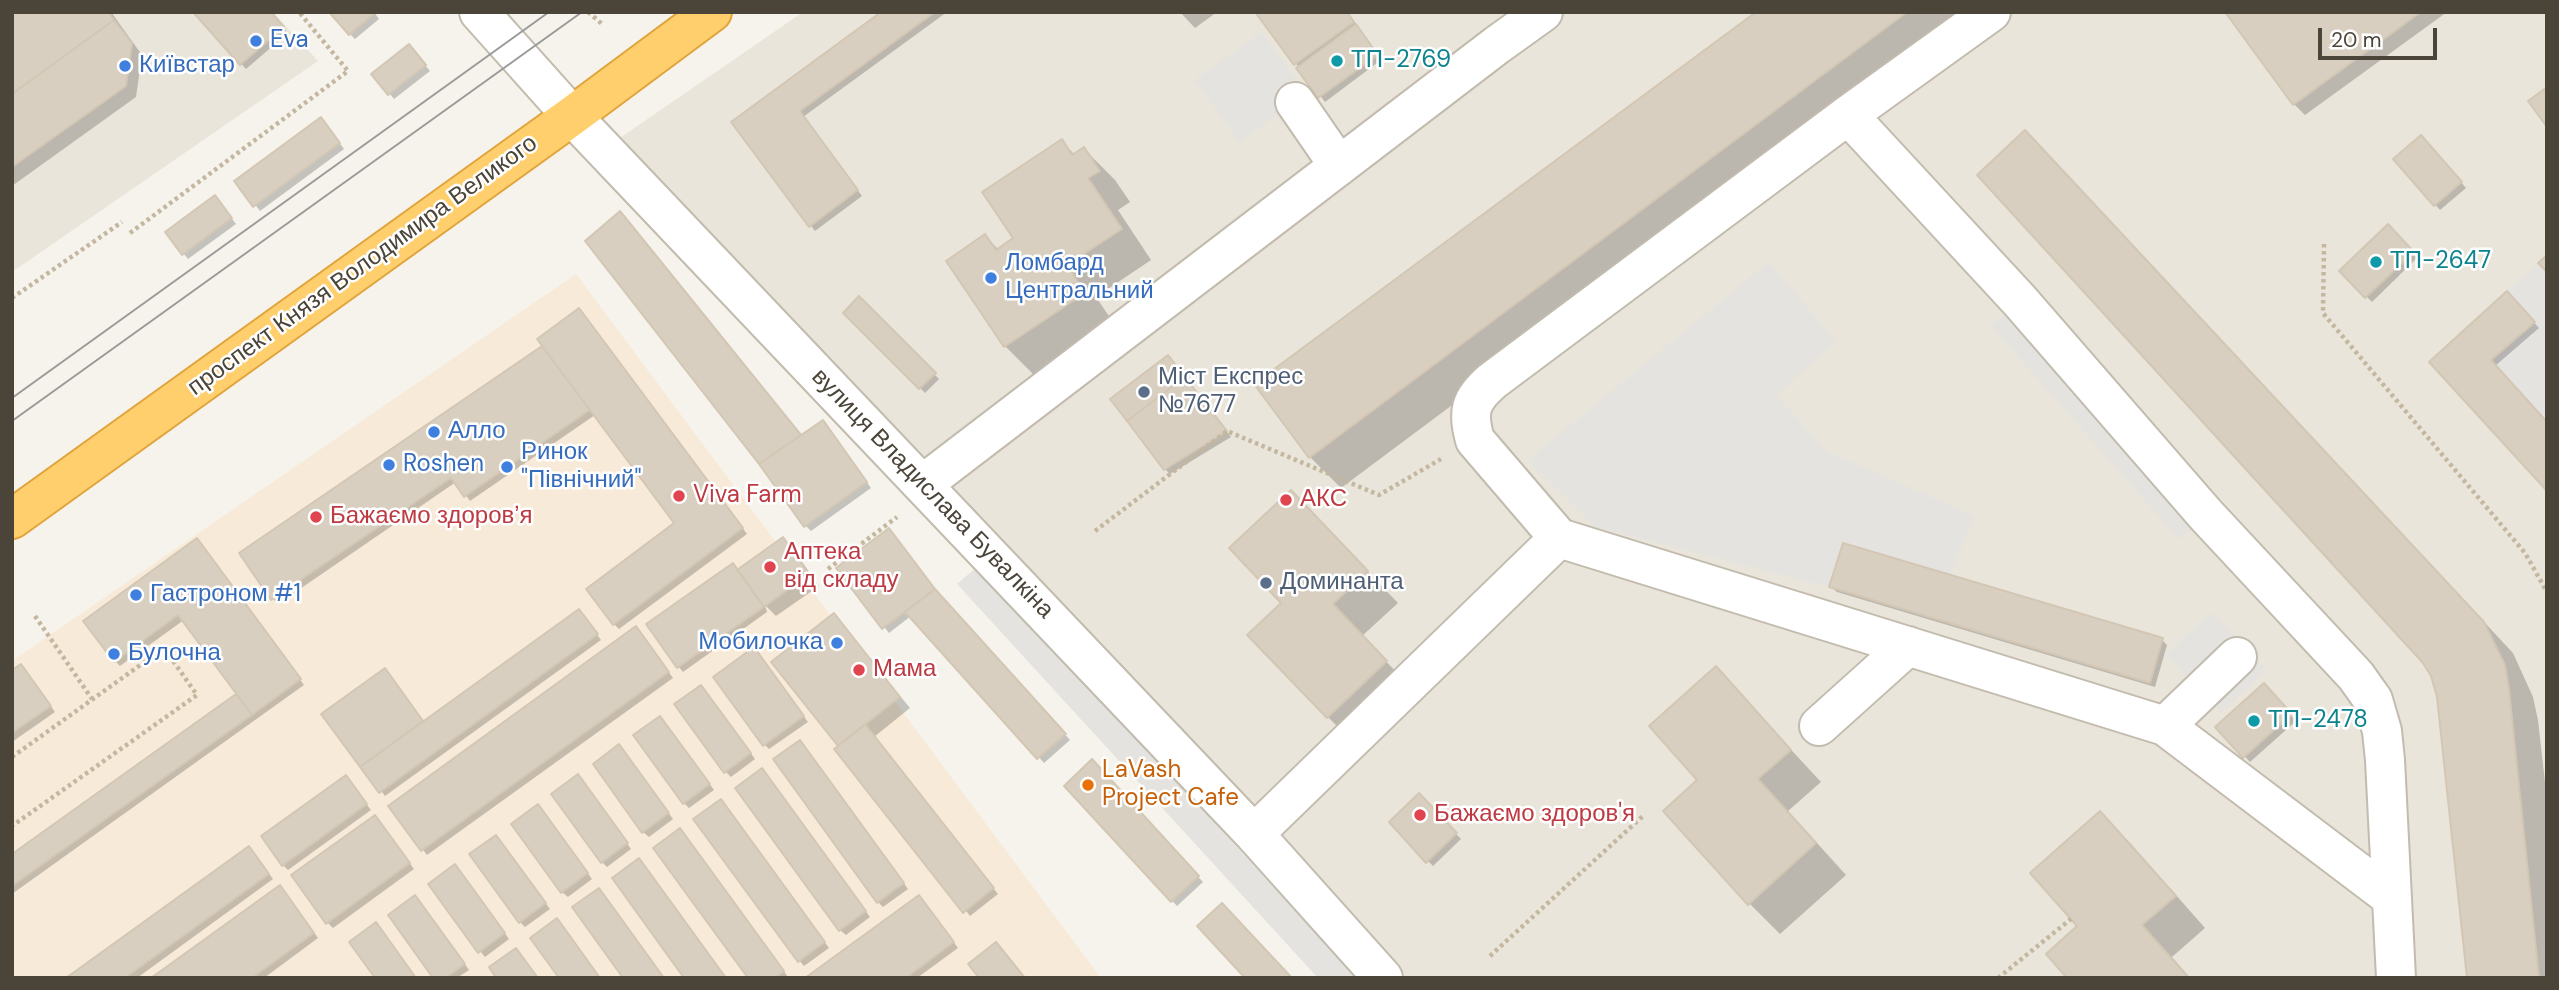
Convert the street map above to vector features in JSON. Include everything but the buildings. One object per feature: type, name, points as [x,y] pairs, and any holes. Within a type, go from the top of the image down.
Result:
[{"type":"highway","name":"проспект Князя Володимира Великого","points":[[12,519],[572,116],[712,12]]},
{"type":"street","name":"вулиця Владислава Бувалкіна","points":[[480,12],[572,116],[1254,834],[1383,978]]},
{"type":"street","points":[[923,484],[1543,12]]},
{"type":"street","points":[[1991,12],[1848,115],[1486,386],[1472,405],[1469,421],[1475,440],[1559,538],[2165,726],[2392,898]]},
{"type":"street","points":[[1295,102],[1339,166]]},
{"type":"street","points":[[1848,115],[2020,301],[2206,515],[2335,652],[2373,700],[2382,731],[2396,978]]},
{"type":"street","points":[[1254,834],[1559,538]]},
{"type":"street","points":[[1819,726],[1908,646]]},
{"type":"street","points":[[2165,726],[2237,657]]},
{"type":"path","points":[[130,233],[348,71],[299,12]]},
{"type":"path","points":[[587,12],[602,24]]},
{"type":"path","points":[[12,298],[122,222]]},
{"type":"path","points":[[2324,244],[2323,313],[2525,553],[2547,592]]},
{"type":"path","points":[[1095,531],[1227,431],[1379,495],[1475,440]]},
{"type":"path","points":[[828,569],[899,517]]},
{"type":"path","points":[[35,616],[92,699]]},
{"type":"path","points":[[12,757],[164,648],[197,695],[12,826]]},
{"type":"path","points":[[1490,956],[1644,814]]},
{"type":"path","points":[[1998,978],[2071,919]]},
{"type":"shaded area","points":[[12,12],[273,12],[318,61],[12,272]]},
{"type":"shaded area","points":[[803,12],[2547,12],[2547,978],[1403,978],[617,140]]},
{"type":"shaded area","points":[[1262,32],[1307,94],[1239,142],[1195,80]]},
{"type":"shaded area","points":[[2547,255],[2547,491],[2429,362]]},
{"type":"shaded area","points":[[1769,262],[1836,342],[1776,395],[1825,450],[1974,516],[1950,575],[1843,543],[1829,587],[1596,527],[1528,460]]},
{"type":"shaded area","name":"Ринок \"Північний\"","points":[[576,274],[1101,978],[12,978],[12,661]]},
{"type":"shaded area","points":[[2020,301],[2206,515],[2179,539],[1991,326]]},
{"type":"shaded area","points":[[979,565],[1357,978],[1318,978],[957,584]]},
{"type":"shaded area","points":[[2211,612],[2266,670],[2221,713],[2166,655]]},
{"type":"tram line","points":[[12,398],[549,12]]},
{"type":"tram line","points":[[12,421],[582,12]]},
{"type":"place","name":"Eva","points":[[256,41]]},
{"type":"place","name":"ТП-2769","points":[[1337,61]]},
{"type":"place","name":"Київстар","points":[[125,66]]},
{"type":"place","name":"ТП-2647","points":[[2376,262]]},
{"type":"place","name":"Ломбард Центральний","points":[[991,278]]},
{"type":"place","name":"Міст Експрес №7677","points":[[1144,392]]},
{"type":"place","name":"Алло","points":[[434,432]]},
{"type":"place","name":"Roshen","points":[[389,465]]},
{"type":"place","name":"Ринок \"Північний\"","points":[[507,467]]},
{"type":"place","name":"Viva Farm","points":[[679,496]]},
{"type":"place","name":"АКС","points":[[1286,500]]},
{"type":"place","name":"Бажаємо здоровʼя","points":[[316,517]]},
{"type":"place","name":"Аптека від складу","points":[[770,567]]},
{"type":"place","name":"Доминанта","points":[[1266,583]]},
{"type":"place","name":"Гастроном #1","points":[[136,595]]},
{"type":"place","name":"Мобилочка","points":[[837,643]]},
{"type":"place","name":"Булочна","points":[[114,654]]},
{"type":"place","name":"Мама","points":[[859,670]]},
{"type":"place","name":"ТП-2478","points":[[2254,721]]},
{"type":"place","name":"LaVash Project Cafe","points":[[1088,785]]},
{"type":"place","name":"Бажаємо здоров'я","points":[[1420,815]]}]
